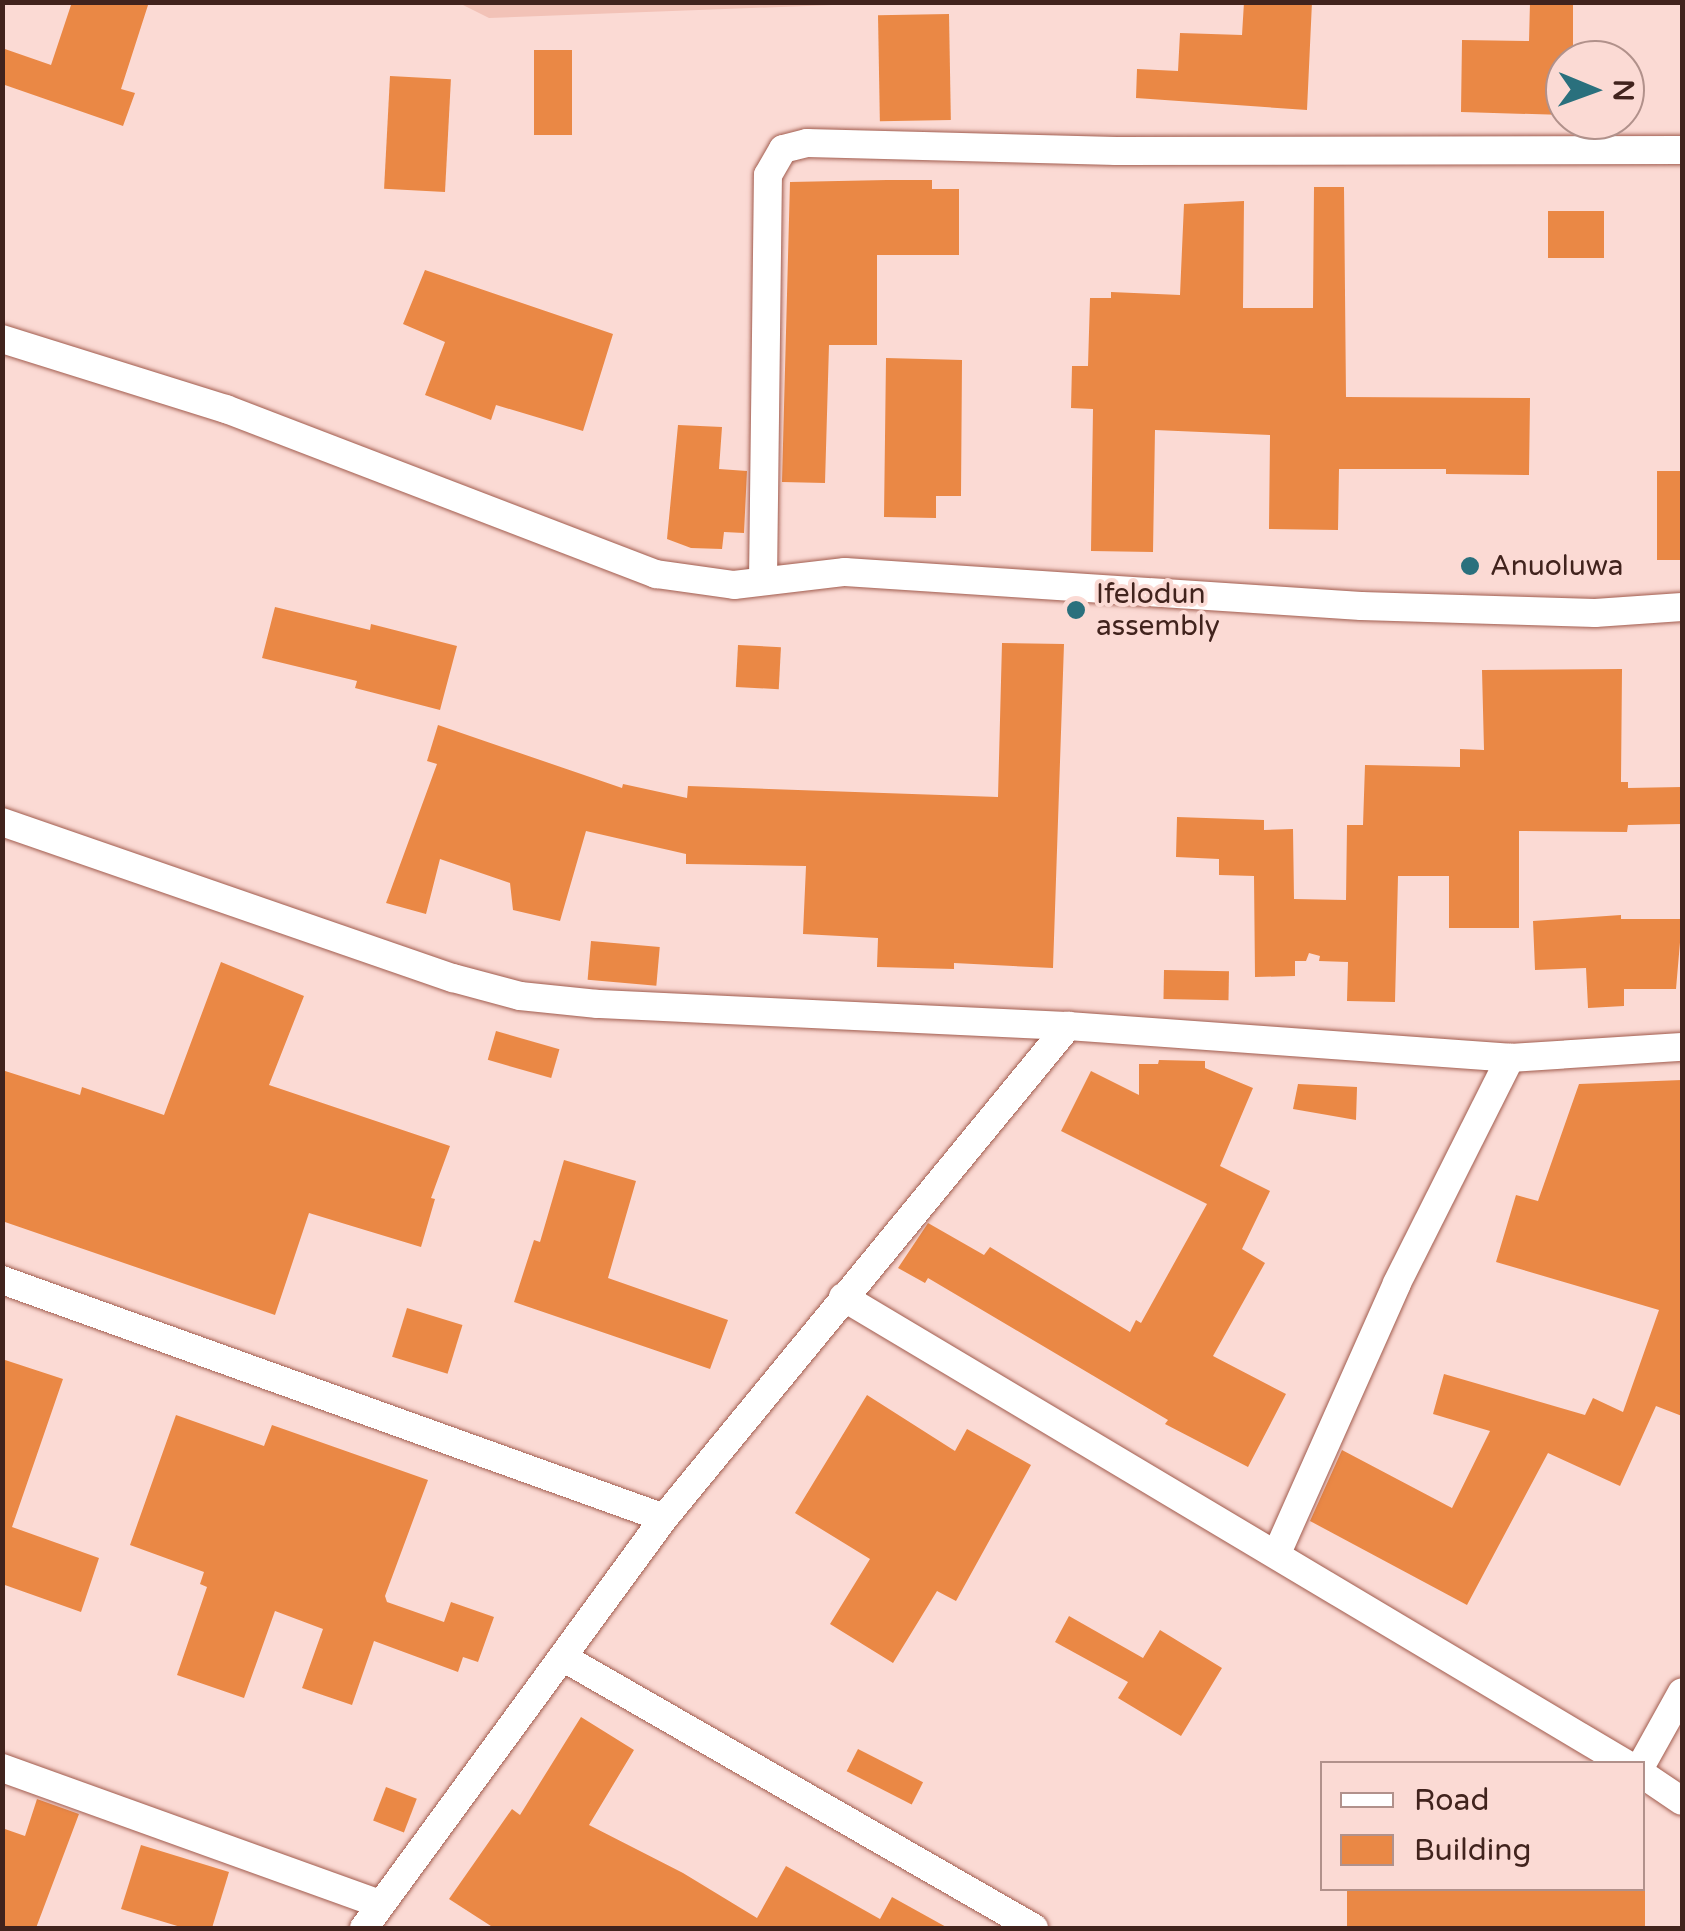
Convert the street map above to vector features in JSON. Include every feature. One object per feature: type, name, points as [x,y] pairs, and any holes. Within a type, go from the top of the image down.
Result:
[{"type":"street","points":[[763,581],[768,175],[783,150],[807,143],[1116,151],[1682,150]]},
{"type":"street","points":[[2,339],[226,410],[656,574],[734,585],[844,572],[1361,606],[1595,613],[1682,606]]},
{"type":"street","points":[[2,822],[452,978],[520,996],[598,1004],[1068,1026],[1510,1058],[1682,1047]]},
{"type":"street","points":[[364,1928],[664,1518],[1068,1026]]},
{"type":"street","points":[[1277,1553],[1396,1283],[1510,1058]]},
{"type":"street","points":[[2,1280],[664,1518]]},
{"type":"street","points":[[843,1297],[1621,1761]]},
{"type":"street","points":[[564,1658],[1034,1928]]},
{"type":"street","points":[[1644,1761],[1682,1692]]},
{"type":"street","points":[[2,1768],[380,1904]]},
{"type":"street","points":[[1645,1776],[1682,1800]]},
{"type":"shaded area","points":[[459,3],[884,3],[489,18]]},
{"type":"building","points":[[72,2],[149,2],[121,89],[135,93],[123,126],[2,84],[2,48],[51,65]]},
{"type":"building","points":[[1244,2],[1312,2],[1307,110],[1136,98],[1137,69],[1178,71],[1180,33],[1242,35]]},
{"type":"building","points":[[1530,2],[1573,2],[1573,40],[1545,40],[1545,114],[1461,112],[1462,40],[1529,41]]},
{"type":"building","points":[[949,14],[951,120],[880,121],[878,15]]},
{"type":"building","points":[[534,50],[572,50],[572,135],[534,135]]},
{"type":"building","points":[[390,76],[451,79],[445,192],[384,189]]},
{"type":"building","points":[[932,180],[932,189],[959,189],[959,255],[877,255],[877,345],[829,345],[825,483],[782,482],[790,182]]},
{"type":"building","points":[[1314,187],[1344,187],[1346,397],[1530,398],[1529,475],[1446,474],[1446,469],[1339,469],[1338,530],[1269,529],[1270,435],[1155,430],[1153,552],[1091,551],[1093,409],[1071,408],[1072,366],[1088,366],[1090,298],[1111,298],[1111,292],[1180,295],[1184,204],[1244,201],[1243,308],[1313,308]]},
{"type":"building","points":[[1548,211],[1604,211],[1604,258],[1548,258]]},
{"type":"building","points":[[425,270],[613,334],[583,431],[496,405],[491,420],[425,395],[445,342],[403,324]]},
{"type":"building","points":[[886,358],[962,360],[961,496],[936,496],[936,518],[884,517]]},
{"type":"building","points":[[678,425],[722,427],[719,469],[747,471],[744,533],[724,532],[722,549],[691,548],[667,539]]},
{"type":"building","points":[[1657,471],[1682,471],[1682,560],[1657,560]]},
{"type":"building","points":[[275,607],[370,630],[371,624],[457,646],[440,710],[355,688],[357,681],[262,658]]},
{"type":"building","points":[[1002,643],[1064,644],[1053,968],[954,963],[954,969],[877,967],[878,938],[803,934],[806,866],[686,864],[686,854],[586,831],[560,921],[513,910],[510,883],[440,859],[426,914],[386,903],[437,764],[427,761],[438,725],[622,788],[623,784],[687,798],[688,786],[998,797]]},
{"type":"building","points":[[738,645],[781,647],[779,689],[736,687]]},
{"type":"building","points":[[1622,669],[1621,782],[1628,782],[1628,788],[1682,787],[1682,824],[1628,825],[1627,832],[1519,831],[1519,928],[1449,928],[1449,876],[1398,876],[1395,1002],[1347,1001],[1348,962],[1319,961],[1320,956],[1309,953],[1306,961],[1295,961],[1295,976],[1255,977],[1254,876],[1219,875],[1219,859],[1176,857],[1177,817],[1264,820],[1264,830],[1293,829],[1294,899],[1346,900],[1347,825],[1363,825],[1365,765],[1460,767],[1460,749],[1484,750],[1482,670]]},
{"type":"building","points":[[1621,915],[1621,919],[1682,919],[1676,989],[1624,989],[1624,1006],[1588,1008],[1586,968],[1535,970],[1533,921]]},
{"type":"building","points":[[591,941],[660,947],[656,986],[588,980]]},
{"type":"building","points":[[221,962],[304,996],[269,1085],[450,1146],[431,1198],[435,1199],[421,1247],[309,1213],[275,1315],[2,1221],[2,1070],[80,1095],[82,1087],[164,1115]]},
{"type":"building","points":[[1164,970],[1229,971],[1228,1000],[1163,999]]},
{"type":"building","points":[[496,1031],[559,1049],[551,1078],[488,1060]]},
{"type":"building","points":[[1159,1060],[1205,1061],[1205,1068],[1253,1088],[1220,1166],[1270,1191],[1242,1249],[1265,1263],[1213,1356],[1286,1394],[1248,1467],[1165,1424],[1168,1420],[928,1278],[925,1283],[898,1268],[928,1223],[984,1255],[990,1247],[1130,1332],[1136,1320],[1141,1323],[1207,1204],[1061,1131],[1091,1071],[1139,1095],[1139,1064],[1158,1064]]},
{"type":"building","points":[[1682,1080],[1682,1416],[1656,1406],[1620,1486],[1548,1453],[1467,1605],[1310,1521],[1342,1450],[1452,1508],[1490,1431],[1433,1414],[1444,1374],[1585,1415],[1593,1398],[1623,1412],[1659,1310],[1496,1262],[1516,1195],[1538,1201],[1579,1084]]},
{"type":"building","points":[[1298,1084],[1357,1087],[1356,1120],[1293,1109]]},
{"type":"building","points":[[564,1160],[636,1181],[608,1278],[728,1320],[710,1369],[514,1302],[534,1240],[540,1242]]},
{"type":"building","points":[[407,1308],[462,1325],[448,1374],[392,1357]]},
{"type":"building","points":[[2,1359],[63,1379],[12,1527],[99,1558],[81,1612],[2,1584]]},
{"type":"building","points":[[867,1395],[955,1451],[967,1429],[1031,1465],[956,1601],[937,1591],[893,1663],[830,1624],[870,1559],[795,1513]]},
{"type":"building","points":[[176,1415],[264,1446],[272,1425],[428,1480],[385,1596],[387,1602],[444,1622],[451,1602],[494,1617],[478,1662],[463,1657],[458,1672],[374,1641],[352,1705],[302,1688],[323,1629],[275,1611],[244,1698],[177,1675],[207,1587],[200,1584],[204,1572],[130,1545]]},
{"type":"building","points":[[1069,1616],[1143,1658],[1160,1630],[1222,1668],[1181,1736],[1118,1698],[1128,1682],[1055,1642]]},
{"type":"building","points":[[581,1717],[634,1750],[589,1825],[683,1873],[757,1918],[786,1866],[880,1919],[892,1897],[948,1928],[494,1928],[449,1899],[512,1809],[520,1815]]},
{"type":"building","points":[[858,1749],[923,1782],[912,1804],[847,1771]]},
{"type":"building","points":[[386,1787],[417,1799],[404,1832],[373,1821]]},
{"type":"building","points":[[37,1799],[79,1814],[36,1928],[2,1928],[2,1828],[25,1836]]},
{"type":"building","points":[[141,1845],[229,1872],[212,1928],[184,1928],[121,1909]]},
{"type":"building","points":[[1347,1891],[1645,1891],[1645,1928],[1347,1928]]},
{"type":"place","name":"Anuoluwa","points":[[1470,566]]},
{"type":"place","name":"Ifelodun assembly","points":[[1076,610]]}]
